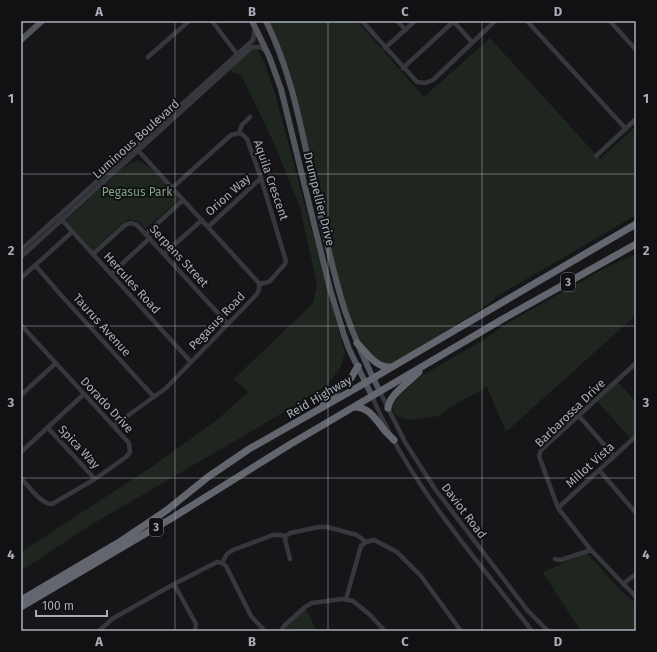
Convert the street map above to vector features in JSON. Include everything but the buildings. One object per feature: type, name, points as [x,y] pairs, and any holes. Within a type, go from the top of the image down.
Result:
[{"type":"highway","name":"Reid Highway","points":[[21,600],[121,541],[167,510],[208,477],[249,449],[366,383],[390,367],[636,224]]},
{"type":"highway","name":"3","points":[[21,607],[500,320],[636,244]]},
{"type":"highway","points":[[357,343],[383,367],[390,367]]},
{"type":"highway","points":[[388,408],[394,396],[430,363]]},
{"type":"highway","points":[[249,449],[261,438],[324,402],[350,378],[358,366]]},
{"type":"highway","points":[[354,407],[366,410],[394,440]]},
{"type":"main road","points":[[24,37],[41,21]]},
{"type":"main road","name":"Drumpellier Drive","points":[[252,21],[267,52],[284,103],[330,289],[349,349],[372,396]]},
{"type":"main road","name":"Drumpellier Drive","points":[[266,21],[278,47],[292,89],[318,205],[344,307],[357,343],[380,392]]},
{"type":"street","points":[[148,57],[188,21]]},
{"type":"street","points":[[212,21],[237,54]]},
{"type":"street","points":[[362,21],[417,82],[425,83],[433,80],[495,21]]},
{"type":"street","points":[[398,21],[406,30]]},
{"type":"street","points":[[386,48],[415,21]]},
{"type":"street","points":[[404,68],[453,21],[472,42]]},
{"type":"street","points":[[528,21],[626,129]]},
{"type":"street","points":[[610,21],[636,50]]},
{"type":"street","name":"Luminous Boulevard","points":[[198,93],[254,38],[256,28]]},
{"type":"street","name":"Luminous Boulevard","points":[[21,257],[60,218],[198,93],[252,47],[260,47],[267,52]]},
{"type":"street","points":[[239,133],[242,125],[250,117]]},
{"type":"street","points":[[596,156],[636,119]]},
{"type":"street","name":"Aquila Crescent","points":[[172,188],[229,136],[239,133],[244,136],[261,178],[286,261],[286,264],[269,282],[259,284]]},
{"type":"street","points":[[136,149],[259,284]]},
{"type":"street","name":"Orion Way","points":[[208,227],[261,178]]},
{"type":"street","points":[[146,234],[183,200]]},
{"type":"street","name":"Luminous Boulevard","points":[[21,250],[60,218]]},
{"type":"street","name":"Hercules Road","points":[[60,218],[191,362]]},
{"type":"street","points":[[165,253],[202,220]]},
{"type":"street","name":"Serpens Street","points":[[93,254],[127,224],[137,225],[165,253],[228,324]]},
{"type":"street","points":[[21,278],[72,232]]},
{"type":"street","points":[[111,274],[150,238]]},
{"type":"street","name":"Taurus Avenue","points":[[35,265],[154,397]]},
{"type":"street","name":"Pegasus Road","points":[[116,424],[165,389],[258,292],[259,284]]},
{"type":"street","name":"Dorado Drive","points":[[21,478],[42,501],[48,505],[95,479],[126,457],[130,452],[129,442],[22,327]]},
{"type":"street","points":[[21,395],[56,363]]},
{"type":"street","name":"Barbarossa Drive","points":[[636,364],[541,450],[540,453],[540,460],[558,508],[591,550],[636,597]]},
{"type":"street","name":"Daviot Road","points":[[380,392],[406,442],[442,499],[528,611],[548,631]]},
{"type":"street","points":[[21,452],[84,394]]},
{"type":"street","name":"Daviot Road","points":[[372,396],[394,440],[414,474],[439,510],[532,631]]},
{"type":"street","points":[[579,416],[614,456]]},
{"type":"street","name":"Spica Way","points":[[48,428],[95,479]]},
{"type":"street","name":"Millot Vista","points":[[558,508],[636,436]]},
{"type":"street","points":[[599,470],[636,513]]},
{"type":"street","points":[[222,563],[227,554],[233,550],[273,535],[286,536],[290,533],[319,527],[327,527],[357,535],[366,542]]},
{"type":"street","points":[[286,536],[285,540],[290,559]]},
{"type":"street","points":[[346,599],[362,546],[366,542],[374,540],[397,552],[421,576],[461,631]]},
{"type":"street","points":[[554,559],[561,560],[591,550]]},
{"type":"street","points":[[99,631],[112,619],[212,563],[217,562],[226,566],[251,616],[265,631]]},
{"type":"street","points":[[623,584],[636,574]]},
{"type":"street","points":[[174,584],[196,624],[195,631]]},
{"type":"street","points":[[281,631],[284,626],[305,607],[312,603],[346,599],[353,601],[369,614],[385,631]]},
{"type":"green space","points":[[265,21],[357,21],[424,97],[490,38],[600,159],[636,126],[636,215],[496,297],[489,304],[386,368],[357,343],[347,316],[288,75]]},
{"type":"green space","points":[[253,48],[257,49],[264,62],[276,97],[345,353],[340,368],[327,385],[286,411],[89,526],[21,571],[21,552],[153,466],[218,419],[248,392],[234,379],[313,303],[317,285],[300,207],[273,141],[241,75],[232,73],[230,68]]},
{"type":"green space","name":"Pegasus Park","points":[[137,160],[155,172],[180,199],[145,229],[139,222],[130,219],[124,222],[93,250],[65,221],[124,167]]},
{"type":"green space","points":[[636,254],[636,315],[506,432],[487,387],[447,409],[439,416],[409,420],[395,415],[392,405],[401,393],[423,375],[488,337],[506,324],[605,268]]},
{"type":"green space","points":[[617,381],[636,402],[636,436],[632,440],[596,400]]},
{"type":"green space","points":[[587,553],[623,593],[636,603],[636,631],[581,631],[543,572]]},
{"type":"green space","points":[[305,607],[317,631],[281,631]]}]
